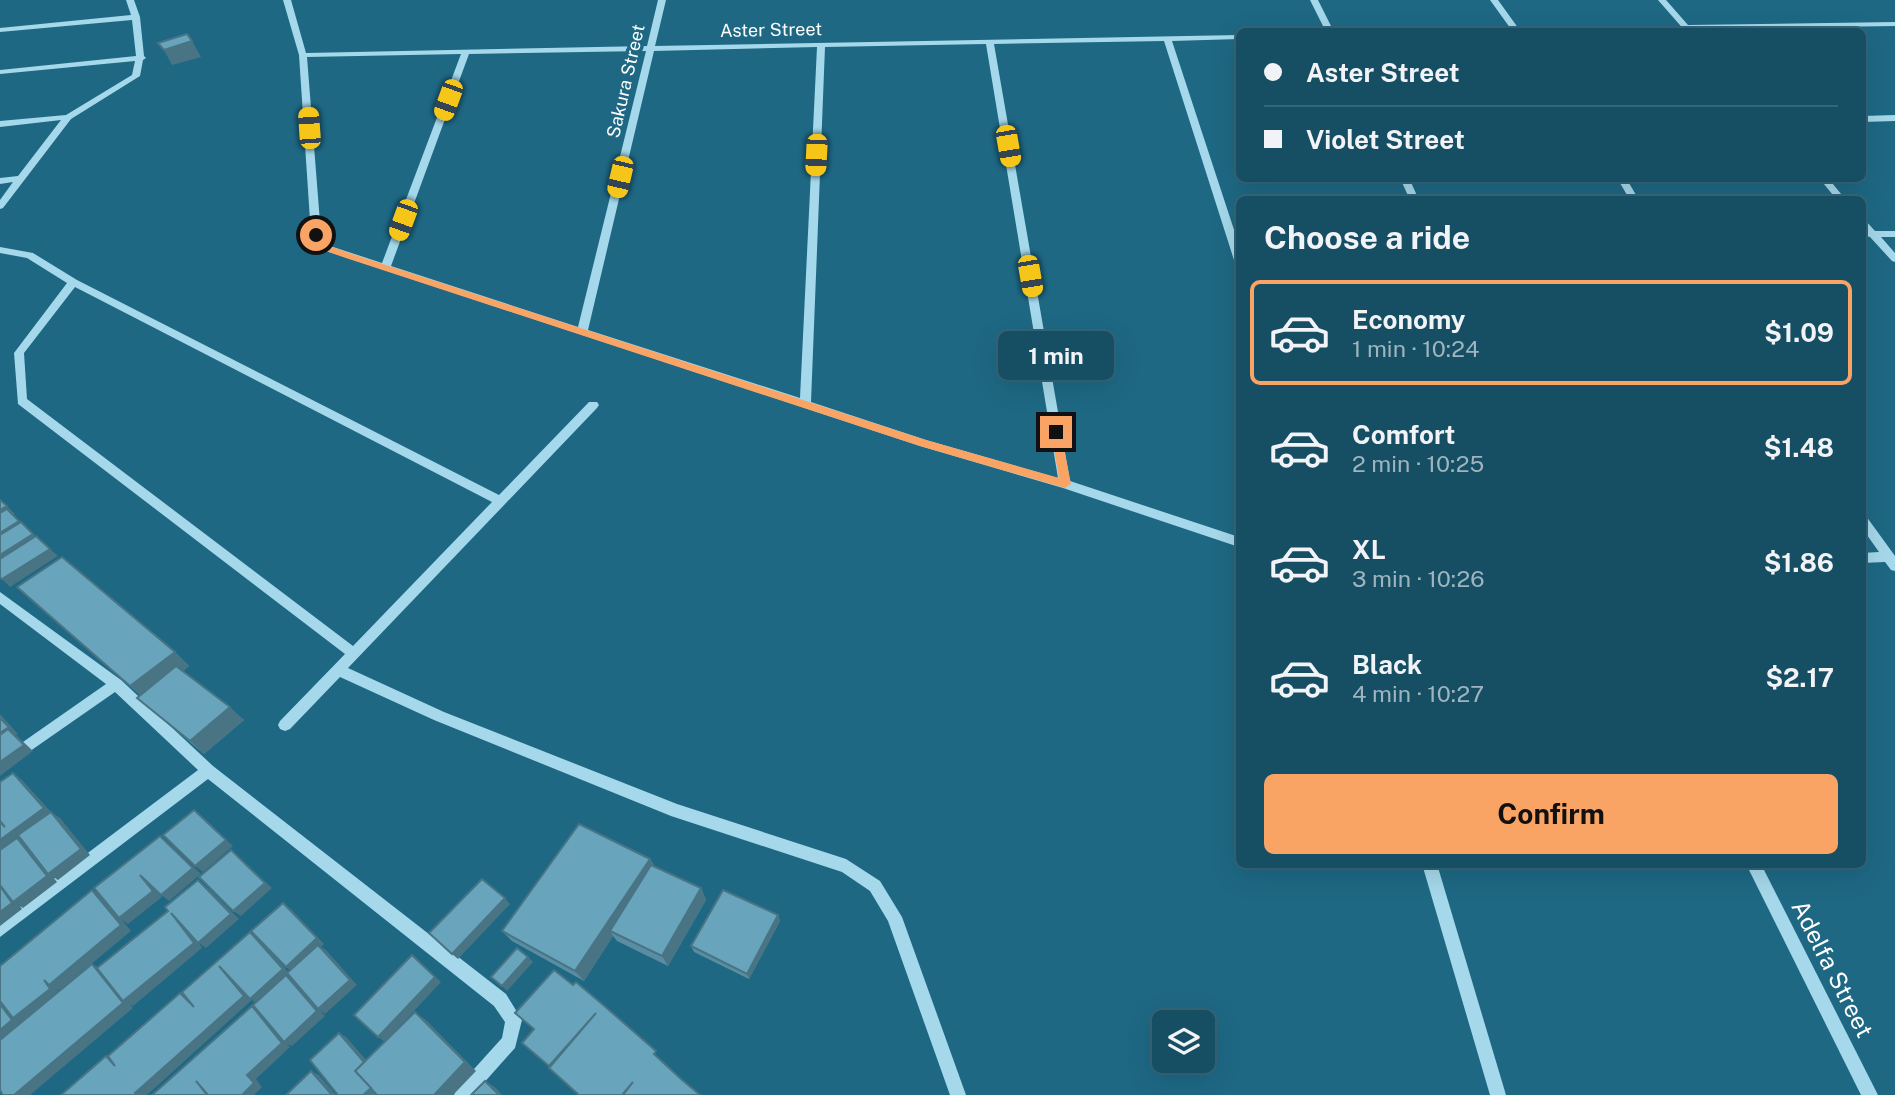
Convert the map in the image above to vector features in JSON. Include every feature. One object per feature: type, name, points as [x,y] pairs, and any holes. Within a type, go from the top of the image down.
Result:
[{"type":"street","points":[[0,206],[68,117],[136,76],[142,58],[136,17],[130,0]]},
{"type":"street","points":[[287,0],[303,55],[318,242],[331,250],[924,443],[1065,484],[1236,540]]},
{"type":"street","name":"Sakura Street","points":[[582,332],[662,0]]},
{"type":"street","points":[[1314,0],[1328,28]]},
{"type":"street","points":[[1494,0],[1514,28]]},
{"type":"street","points":[[1662,0],[1687,28]]},
{"type":"street","points":[[0,30],[136,17]]},
{"type":"street","points":[[1729,28],[1895,24]]},
{"type":"street","name":"Aster Street","points":[[303,55],[1236,37]]},
{"type":"street","points":[[1167,38],[1236,251]]},
{"type":"street","points":[[990,42],[1065,484]]},
{"type":"street","points":[[805,403],[821,45]]},
{"type":"street","points":[[385,268],[466,52]]},
{"type":"street","points":[[0,72],[142,58]]},
{"type":"street","points":[[0,124],[68,117]]},
{"type":"street","points":[[1866,119],[1895,118]]},
{"type":"street","points":[[0,181],[19,179]]},
{"type":"street","points":[[1826,182],[1839,196]]},
{"type":"street","points":[[1867,234],[1895,234]]},
{"type":"street","points":[[1867,234],[1895,259]]},
{"type":"street","points":[[0,250],[30,255],[73,282],[500,501]]},
{"type":"street","points":[[73,282],[19,353],[22,401],[354,654]]},
{"type":"street","points":[[285,725],[593,405]]},
{"type":"street","points":[[1866,525],[1892,561]]},
{"type":"street","points":[[1866,558],[1892,561]]},
{"type":"street","points":[[0,597],[116,684],[208,771],[500,1000],[514,1020],[509,1042],[462,1095]]},
{"type":"street","points":[[338,670],[439,716],[676,811],[846,866],[874,886],[894,917],[958,1095]]},
{"type":"street","points":[[0,766],[116,684]]},
{"type":"street","points":[[0,929],[208,771]]},
{"type":"street","points":[[1430,868],[1498,1095]]},
{"type":"street","name":"Adelfa Street","points":[[1755,868],[1870,1095]]},
{"type":"building","points":[[187,34],[192,41],[164,50],[158,43]]},
{"type":"building","points":[[0,500],[7,506],[0,510]]},
{"type":"building","points":[[7,509],[19,521],[0,533],[0,513]]},
{"type":"building","points":[[21,522],[33,534],[0,555],[0,535]]},
{"type":"building","points":[[36,536],[50,549],[0,578],[0,559]]},
{"type":"building","points":[[62,557],[175,652],[130,686],[17,587]]},
{"type":"building","points":[[176,666],[230,707],[190,741],[137,698]]},
{"type":"building","points":[[0,718],[9,727],[0,733]]},
{"type":"building","points":[[8,729],[24,745],[0,762],[0,735]]},
{"type":"building","points":[[13,773],[44,808],[0,840],[0,822],[5,827],[0,821],[0,782]]},
{"type":"building","points":[[194,810],[226,840],[195,866],[163,835]]},
{"type":"building","points":[[51,812],[81,849],[48,874],[18,835]]},
{"type":"building","points":[[579,824],[650,859],[575,971],[502,931]]},
{"type":"building","points":[[160,836],[193,868],[161,895],[140,875],[153,891],[119,918],[94,888]]},
{"type":"building","points":[[17,838],[47,876],[13,902],[0,885],[0,850]]},
{"type":"building","points":[[231,850],[265,883],[233,911],[199,877]]},
{"type":"building","points":[[651,865],[701,888],[662,956],[610,931]]},
{"type":"building","points":[[482,879],[505,898],[452,954],[429,933]]},
{"type":"building","points":[[198,880],[231,914],[198,943],[171,913],[194,943],[123,1001],[97,968],[168,911],[165,907]]},
{"type":"building","points":[[0,886],[12,903],[0,912]]},
{"type":"building","points":[[92,890],[121,925],[49,985],[44,980],[50,989],[13,1018],[0,1001],[0,966]]},
{"type":"building","points":[[723,890],[778,915],[747,974],[691,946]]},
{"type":"building","points":[[283,903],[317,938],[286,967],[251,931]]},
{"type":"building","points":[[250,932],[283,969],[250,999],[219,966],[244,996],[135,1093],[136,1095],[61,1095],[106,1056],[115,1066],[108,1056],[180,993],[194,1007],[182,992]]},
{"type":"building","points":[[318,945],[350,980],[318,1009],[287,973]]},
{"type":"building","points":[[517,948],[528,957],[502,986],[491,977]]},
{"type":"building","points":[[412,955],[435,977],[378,1037],[354,1015]]},
{"type":"building","points":[[92,964],[123,1003],[14,1095],[3,1095],[0,1090],[0,1040]]},
{"type":"building","points":[[554,970],[573,985],[576,982],[602,1004],[656,1051],[654,1054],[700,1095],[623,1095],[633,1082],[622,1095],[579,1095],[549,1068],[596,1013],[549,1066],[522,1043],[534,1029],[515,1013]]},
{"type":"building","points":[[286,975],[317,1011],[284,1042],[253,1005]]},
{"type":"building","points":[[0,1004],[12,1020],[0,1030]]},
{"type":"building","points":[[252,1006],[282,1043],[247,1075],[254,1083],[242,1095],[208,1095],[196,1081],[207,1095],[152,1095]]},
{"type":"building","points":[[415,1012],[465,1062],[434,1095],[377,1095],[355,1071]]},
{"type":"building","points":[[339,1033],[364,1062],[355,1071],[371,1088],[363,1095],[338,1095],[310,1060]]},
{"type":"building","points":[[311,1071],[332,1095],[286,1095]]},
{"type":"building","points":[[485,1081],[499,1095],[471,1095]]},
{"type":"route","points":[[316,235],[323,247],[349,256],[924,443],[1065,484],[1056,432]]}]
